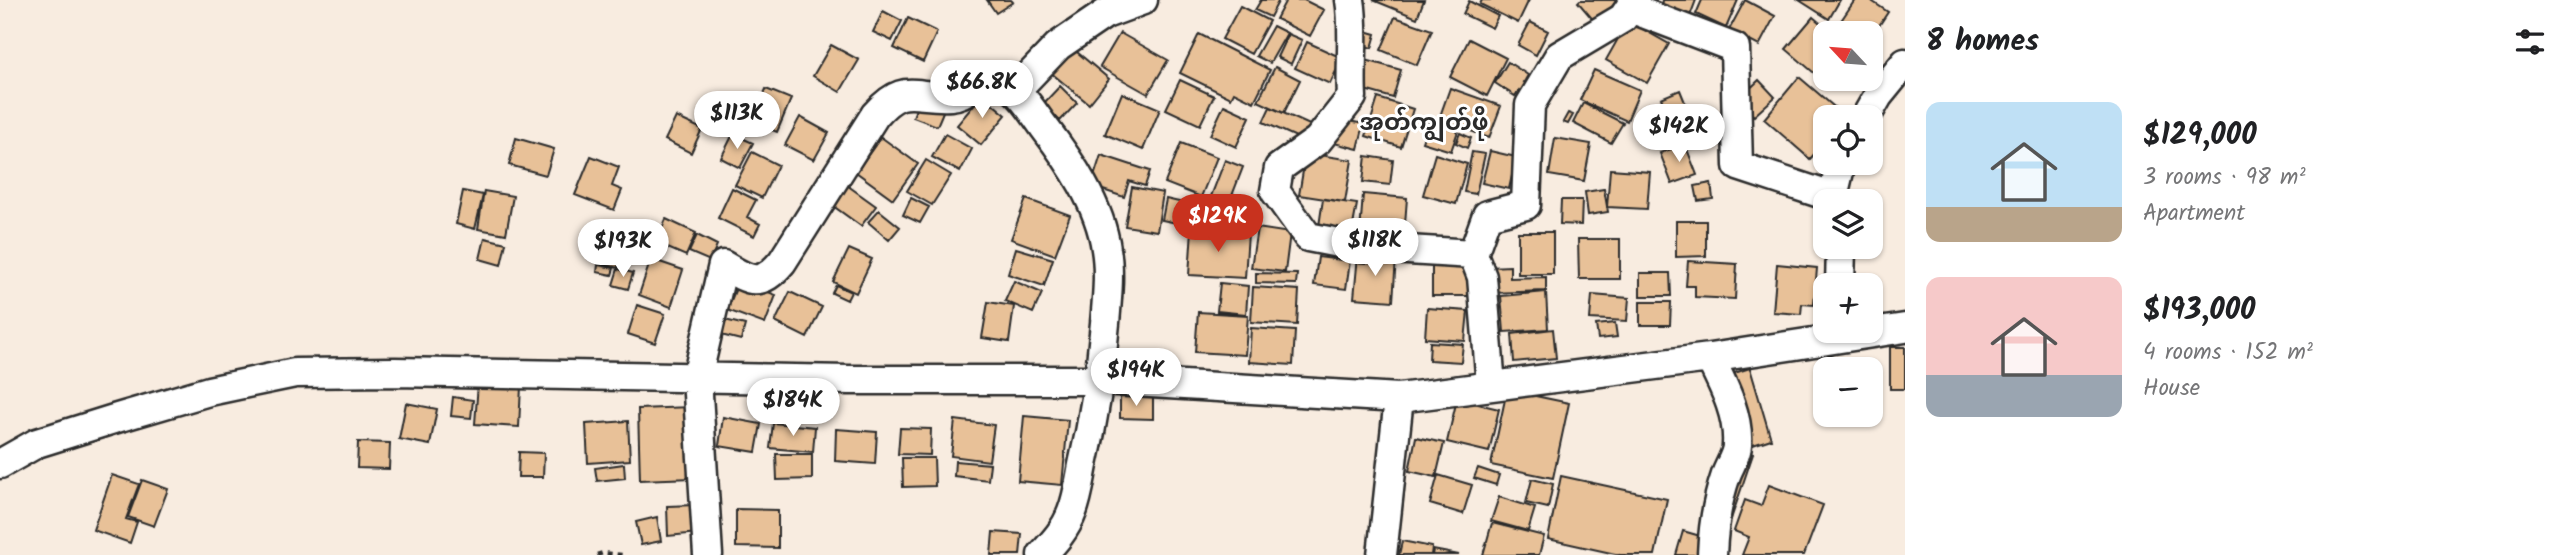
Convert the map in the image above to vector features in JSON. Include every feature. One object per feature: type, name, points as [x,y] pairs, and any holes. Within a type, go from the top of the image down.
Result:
[{"type":"street","points":[[1016,90],[1058,46],[1105,14],[1143,0]]},
{"type":"street","points":[[1350,0],[1353,16],[1350,62],[1352,97],[1318,140],[1279,168],[1275,191],[1308,237],[1359,247],[1473,254]]},
{"type":"street","points":[[1492,386],[1482,276],[1473,254],[1487,215],[1527,205],[1530,105],[1559,56],[1623,18],[1632,4],[1735,48],[1738,166],[1813,192]]},
{"type":"street","points":[[1873,105],[1905,63]]},
{"type":"street","points":[[708,555],[697,378],[723,265],[755,280],[769,277],[782,262],[868,125],[888,100],[902,93],[958,96],[984,81],[998,80],[1016,90],[1075,173],[1096,213],[1106,248],[1108,288],[1100,380],[1072,512],[1058,538],[1042,555]]},
{"type":"street","points":[[1883,330],[1905,328]]},
{"type":"street","points":[[0,464],[37,443],[117,418],[209,391],[295,373],[1100,380],[1399,398],[1710,358],[1813,338]]},
{"type":"street","points":[[1710,358],[1729,395],[1737,447],[1713,523],[1712,555]]},
{"type":"street","points":[[1382,555],[1399,398]]},
{"type":"path","points":[[597,555],[622,555]]},
{"type":"building","points":[[987,0],[1011,0],[1013,2],[996,13]]},
{"type":"building","points":[[1261,0],[1279,0],[1270,17],[1255,10]]},
{"type":"building","points":[[1286,0],[1304,0],[1324,10],[1310,36],[1276,19]]},
{"type":"building","points":[[1373,0],[1424,0],[1417,18]]},
{"type":"building","points":[[1482,0],[1529,0],[1518,23],[1480,4]]},
{"type":"building","points":[[1662,0],[1696,0],[1690,16],[1661,5]]},
{"type":"building","points":[[1702,0],[1738,0],[1726,28],[1696,14]]},
{"type":"building","points":[[1745,0],[1775,16],[1759,46],[1729,30]]},
{"type":"building","points":[[1799,0],[1840,0],[1829,19]]},
{"type":"building","points":[[1855,0],[1870,0],[1888,12],[1882,21],[1841,21]]},
{"type":"building","points":[[1469,1],[1498,16],[1492,28],[1463,14]]},
{"type":"building","points":[[1578,2],[1617,2],[1595,22]]},
{"type":"building","points":[[1240,6],[1269,21],[1251,54],[1222,39]]},
{"type":"building","points":[[883,11],[902,21],[892,41],[873,32]]},
{"type":"building","points":[[1395,17],[1432,30],[1417,65],[1381,50]]},
{"type":"building","points":[[1813,17],[1818,21],[1813,21],[1813,72],[1786,49]]},
{"type":"building","points":[[908,18],[937,32],[923,62],[894,48]]},
{"type":"building","points":[[1628,21],[1669,44],[1647,83],[1606,60]]},
{"type":"building","points":[[1530,22],[1548,31],[1536,55],[1518,45]]},
{"type":"building","points":[[1273,26],[1287,33],[1270,63],[1256,56]]},
{"type":"building","points":[[1362,30],[1376,34],[1372,48],[1358,44]]},
{"type":"building","points":[[1120,33],[1168,60],[1148,94],[1100,67]]},
{"type":"building","points":[[1199,34],[1270,70],[1254,102],[1234,92],[1231,98],[1180,73]]},
{"type":"building","points":[[1288,34],[1302,40],[1291,64],[1277,57]]},
{"type":"building","points":[[1469,39],[1506,58],[1487,96],[1450,77]]},
{"type":"building","points":[[1307,42],[1342,58],[1330,84],[1295,68]]},
{"type":"building","points":[[831,45],[859,60],[840,92],[813,76]]},
{"type":"building","points":[[1071,47],[1109,79],[1089,104],[1050,72]]},
{"type":"building","points":[[1362,59],[1401,70],[1393,98],[1354,87]]},
{"type":"building","points":[[1508,62],[1528,75],[1524,82],[1530,85],[1524,94],[1519,90],[1515,96],[1495,83]]},
{"type":"building","points":[[1275,67],[1300,80],[1284,113],[1258,101]]},
{"type":"building","points":[[1594,70],[1640,90],[1627,121],[1580,100]]},
{"type":"building","points":[[1799,77],[1832,105],[1813,105],[1813,156],[1810,159],[1764,119]]},
{"type":"building","points":[[1180,80],[1214,96],[1200,125],[1166,109]]},
{"type":"building","points":[[1759,80],[1775,97],[1754,116],[1738,100]]},
{"type":"building","points":[[1060,86],[1077,103],[1060,121],[1043,104]]},
{"type":"building","points":[[1450,88],[1501,106],[1489,138],[1439,119]]},
{"type":"building","points":[[766,89],[791,99],[777,132],[752,122]]},
{"type":"building","points":[[1680,90],[1693,122],[1674,129],[1661,98]]},
{"type":"building","points":[[1122,93],[1160,109],[1143,150],[1105,134]]},
{"type":"building","points":[[982,95],[1006,115],[981,145],[957,125]]},
{"type":"building","points":[[920,98],[945,107],[937,126],[913,117]]},
{"type":"building","points":[[1378,98],[1413,109],[1401,147],[1366,136]]},
{"type":"building","points":[[1583,103],[1623,123],[1611,143],[1573,123]]},
{"type":"building","points":[[1224,105],[1250,117],[1236,147],[1210,135]]},
{"type":"building","points":[[1270,107],[1312,126],[1305,141],[1263,122]]},
{"type":"building","points":[[1568,113],[1573,115],[1568,124],[1563,122]]},
{"type":"building","points":[[676,117],[702,129],[691,153],[665,140]]},
{"type":"building","points":[[800,117],[829,133],[814,160],[785,145]]},
{"type":"building","points":[[1339,119],[1364,124],[1358,149],[1334,143]]},
{"type":"building","points":[[1429,121],[1458,131],[1451,151],[1422,142]]},
{"type":"building","points":[[1460,133],[1471,138],[1467,148],[1456,143]]},
{"type":"building","points":[[733,134],[753,143],[740,168],[721,158]]},
{"type":"building","points":[[945,134],[972,149],[960,172],[932,157]]},
{"type":"building","points":[[881,137],[918,164],[893,199],[856,172]]},
{"type":"building","points":[[516,138],[554,149],[546,175],[509,165]]},
{"type":"building","points":[[1555,138],[1591,144],[1584,181],[1549,175]]},
{"type":"building","points":[[1181,143],[1217,157],[1201,197],[1165,183]]},
{"type":"building","points":[[1685,144],[1697,175],[1672,184],[1660,153]]},
{"type":"building","points":[[1490,151],[1516,157],[1509,189],[1482,183]]},
{"type":"building","points":[[752,152],[778,165],[762,198],[735,185]]},
{"type":"building","points":[[1472,152],[1485,154],[1476,194],[1464,192]]},
{"type":"building","points":[[1306,153],[1352,160],[1345,202],[1299,195]]},
{"type":"building","points":[[1435,154],[1467,164],[1456,204],[1423,195]]},
{"type":"building","points":[[1101,155],[1150,171],[1145,186],[1129,181],[1124,197],[1091,186]]},
{"type":"building","points":[[591,156],[619,167],[612,186],[622,190],[614,210],[575,195]]},
{"type":"building","points":[[1366,156],[1393,160],[1390,185],[1363,182]]},
{"type":"building","points":[[926,160],[951,175],[932,205],[907,191]]},
{"type":"building","points":[[1225,160],[1243,167],[1228,206],[1210,199]]},
{"type":"building","points":[[1610,169],[1650,172],[1647,209],[1607,207]]},
{"type":"building","points":[[844,183],[876,206],[861,226],[829,203]]},
{"type":"building","points":[[1711,183],[1713,199],[1698,201],[1695,186]]},
{"type":"building","points":[[1132,187],[1163,193],[1157,231],[1125,226]]},
{"type":"building","points":[[732,188],[756,200],[747,217],[760,224],[754,236],[718,218]]},
{"type":"building","points":[[1604,189],[1608,212],[1588,215],[1585,192]]},
{"type":"building","points":[[463,191],[483,195],[475,229],[456,224]]},
{"type":"building","points":[[484,191],[513,196],[506,234],[478,229]]},
{"type":"building","points":[[1363,194],[1407,198],[1404,237],[1360,233]]},
{"type":"building","points":[[911,198],[929,207],[920,223],[903,215]]},
{"type":"building","points":[[1026,199],[1070,215],[1055,255],[1011,239]]},
{"type":"building","points":[[1166,199],[1192,205],[1187,225],[1162,220]]},
{"type":"building","points":[[1323,199],[1357,204],[1352,231],[1319,226]]},
{"type":"building","points":[[1561,200],[1582,200],[1581,225],[1560,224]]},
{"type":"building","points":[[1200,201],[1231,208],[1228,229],[1196,223]]},
{"type":"building","points":[[879,210],[900,227],[889,240],[868,222]]},
{"type":"building","points":[[666,219],[696,233],[686,256],[656,243]]},
{"type":"building","points":[[1676,221],[1706,221],[1706,256],[1676,257]]},
{"type":"building","points":[[602,227],[627,234],[618,268],[593,261]]},
{"type":"building","points":[[1257,228],[1290,233],[1285,272],[1251,268]]},
{"type":"building","points":[[1192,229],[1248,233],[1245,278],[1189,275]]},
{"type":"building","points":[[1518,232],[1553,232],[1553,274],[1518,274]]},
{"type":"building","points":[[697,235],[717,245],[710,261],[689,252]]},
{"type":"building","points":[[485,238],[506,243],[501,265],[480,259]]},
{"type":"building","points":[[1578,239],[1620,239],[1620,279],[1579,279]]},
{"type":"building","points":[[1016,248],[1053,259],[1044,286],[1008,274]]},
{"type":"building","points":[[849,249],[872,259],[856,293],[833,282]]},
{"type":"building","points":[[1358,255],[1396,258],[1393,301],[1354,298]]},
{"type":"building","points":[[1318,257],[1350,261],[1346,289],[1314,285]]},
{"type":"building","points":[[651,259],[683,270],[671,307],[639,295]]},
{"type":"building","points":[[1432,259],[1469,259],[1469,296],[1432,296]]},
{"type":"building","points":[[1688,261],[1737,264],[1735,299],[1695,297],[1695,286],[1686,286]]},
{"type":"building","points":[[1777,264],[1817,268],[1817,273],[1813,273],[1813,305],[1802,304],[1801,314],[1773,312]]},
{"type":"building","points":[[598,265],[614,268],[612,275],[597,272]]},
{"type":"building","points":[[1510,266],[1510,278],[1546,277],[1546,291],[1490,293],[1489,267]]},
{"type":"building","points":[[618,269],[633,273],[628,289],[613,285]]},
{"type":"building","points":[[1256,273],[1297,274],[1296,284],[1256,283]]},
{"type":"building","points":[[1640,273],[1670,273],[1671,296],[1640,296]]},
{"type":"building","points":[[739,281],[776,295],[765,324],[727,310]]},
{"type":"building","points":[[1014,281],[1042,293],[1033,313],[1005,301]]},
{"type":"building","points":[[1220,283],[1248,286],[1246,314],[1217,311]]},
{"type":"building","points":[[836,285],[851,292],[847,300],[832,293]]},
{"type":"building","points":[[1253,287],[1299,290],[1297,325],[1251,322]]},
{"type":"building","points":[[790,292],[822,307],[807,338],[775,322]]},
{"type":"building","points":[[1546,292],[1548,329],[1504,332],[1501,296]]},
{"type":"building","points":[[1592,295],[1629,298],[1627,321],[1590,319]]},
{"type":"building","points":[[988,302],[1014,306],[1009,342],[982,338]]},
{"type":"building","points":[[1640,302],[1671,302],[1670,325],[1640,325]]},
{"type":"building","points":[[637,305],[665,314],[655,343],[628,334]]},
{"type":"building","points":[[1427,308],[1468,311],[1465,341],[1425,338]]},
{"type":"building","points":[[1198,312],[1248,315],[1245,355],[1195,352]]},
{"type":"building","points":[[721,319],[745,325],[741,340],[717,334]]},
{"type":"building","points":[[1615,323],[1617,337],[1598,339],[1596,325]]},
{"type":"building","points":[[1251,328],[1295,331],[1293,365],[1249,362]]},
{"type":"building","points":[[1553,329],[1556,358],[1514,362],[1512,334]]},
{"type":"building","points":[[1430,342],[1463,344],[1461,362],[1429,360]]},
{"type":"building","points":[[1890,347],[1905,347],[1905,389],[1890,389]]},
{"type":"building","points":[[1750,368],[1771,439],[1747,447],[1725,376]]},
{"type":"building","points":[[478,383],[521,386],[519,427],[475,424]]},
{"type":"building","points":[[1507,390],[1569,403],[1553,478],[1491,465]]},
{"type":"building","points":[[453,397],[473,400],[471,418],[451,416]]},
{"type":"building","points":[[1120,397],[1153,398],[1153,419],[1120,418]]},
{"type":"building","points":[[1457,399],[1499,409],[1489,452],[1447,442]]},
{"type":"building","points":[[406,403],[437,409],[430,445],[399,439]]},
{"type":"building","points":[[691,407],[693,478],[640,480],[638,409]]},
{"type":"building","points":[[1024,416],[1068,420],[1062,485],[1018,481]]},
{"type":"building","points":[[723,417],[761,424],[756,452],[719,446]]},
{"type":"building","points":[[955,420],[994,425],[989,461],[951,456]]},
{"type":"building","points":[[628,421],[630,460],[588,463],[586,424]]},
{"type":"building","points":[[773,423],[815,427],[813,452],[770,448]]},
{"type":"building","points":[[900,428],[931,429],[930,455],[898,454]]},
{"type":"building","points":[[836,429],[877,432],[875,464],[835,461]]},
{"type":"building","points":[[1416,437],[1444,443],[1436,477],[1409,471]]},
{"type":"building","points":[[358,442],[390,443],[389,469],[357,468]]},
{"type":"building","points":[[1743,451],[1753,454],[1728,528],[1717,524]]},
{"type":"building","points":[[519,452],[544,453],[543,477],[518,477]]},
{"type":"building","points":[[776,454],[812,454],[812,479],[777,480]]},
{"type":"building","points":[[902,458],[934,458],[935,486],[903,487]]},
{"type":"building","points":[[955,461],[990,464],[988,480],[954,476]]},
{"type":"building","points":[[624,464],[625,478],[597,481],[595,468]]},
{"type":"building","points":[[1478,468],[1499,475],[1496,485],[1474,478]]},
{"type":"building","points":[[112,475],[139,484],[126,519],[137,522],[130,543],[93,530]]},
{"type":"building","points":[[1438,475],[1472,485],[1463,514],[1430,504]]},
{"type":"building","points":[[1561,476],[1667,499],[1655,555],[1620,555],[1548,539]]},
{"type":"building","points":[[1532,479],[1553,484],[1548,508],[1526,503]]},
{"type":"building","points":[[142,480],[168,489],[154,526],[128,517]]},
{"type":"building","points":[[1769,485],[1823,505],[1804,555],[1742,555],[1749,537],[1734,531],[1745,500],[1761,506]]},
{"type":"building","points":[[1499,497],[1535,508],[1528,531],[1491,521]]},
{"type":"building","points":[[696,505],[698,533],[668,536],[667,506]]},
{"type":"building","points":[[736,509],[778,510],[778,548],[736,547]]},
{"type":"building","points":[[657,517],[661,541],[641,545],[636,522]]},
{"type":"building","points":[[1492,523],[1544,536],[1539,555],[1483,555]]},
{"type":"building","points":[[1683,531],[1707,538],[1702,555],[1676,555]]},
{"type":"building","points":[[993,532],[1022,534],[1020,555],[991,555]]},
{"type":"building","points":[[1402,541],[1432,547],[1431,555],[1399,555]]},
{"type":"building","points":[[1433,550],[1459,555],[1432,555]]},
{"type":"district","name":"အုတ်ကျွတ်ဖို","points":[[1424,122]]}]
